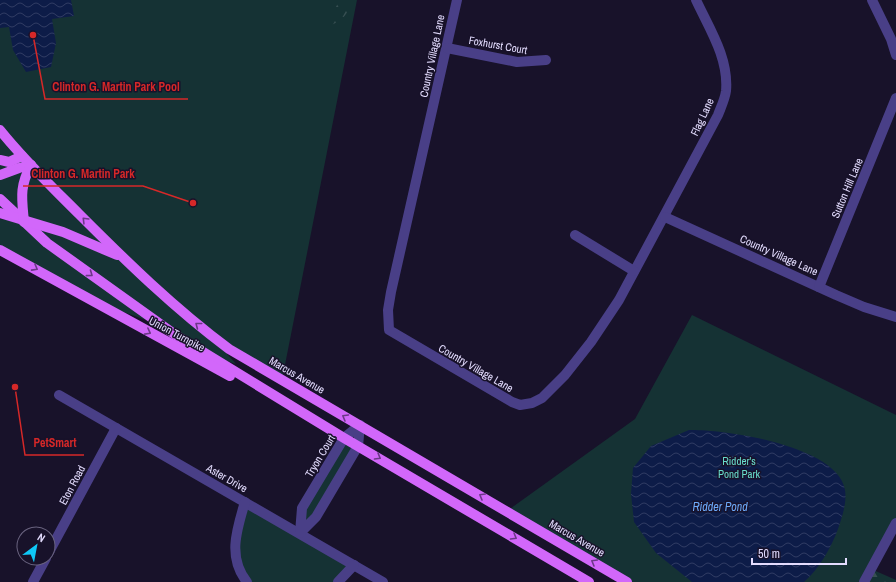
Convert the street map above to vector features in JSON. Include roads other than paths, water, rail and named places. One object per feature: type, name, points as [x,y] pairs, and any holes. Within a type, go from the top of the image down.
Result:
[{"type":"main road","name":"Marcus Avenue","points":[[0,130],[22,156],[123,258],[178,310],[228,349],[628,582]]},
{"type":"main road","points":[[0,160],[9,162],[22,156]]},
{"type":"main road","points":[[0,175],[32,165]]},
{"type":"main road","points":[[24,222],[22,188],[32,165]]},
{"type":"main road","points":[[0,199],[47,243],[177,336],[344,438],[589,582]]},
{"type":"main road","points":[[0,213],[24,222],[63,232],[123,258]]},
{"type":"main road","points":[[0,221],[24,222]]},
{"type":"main road","name":"Union Turnpike","points":[[0,250],[344,438]]},
{"type":"street","name":"Country Village Lane","points":[[457,0],[391,292],[388,310],[388,330],[512,402],[520,405],[532,403],[542,398],[565,375],[592,342],[619,300],[665,217],[864,307],[896,317]]},
{"type":"street","name":"Flag Lane","points":[[665,217],[718,115],[726,93],[726,74],[720,51],[696,0]]},
{"type":"street","points":[[872,0],[891,39],[896,55]]},
{"type":"street","name":"Foxhurst Court","points":[[447,48],[517,62],[546,60]]},
{"type":"street","name":"Sutton Hill Lane","points":[[819,287],[896,98]]},
{"type":"street","points":[[576,235],[634,271]]},
{"type":"street","name":"Aster Drive","points":[[59,395],[383,582]]},
{"type":"street","points":[[300,533],[316,517],[358,446],[360,425]]},
{"type":"street","name":"Tryon Court","points":[[300,533],[302,508],[344,438],[360,425]]},
{"type":"street","name":"Eton Road","points":[[56,539],[116,428]]},
{"type":"street","points":[[245,502],[235,534],[234,549],[236,560],[243,577],[247,582]]},
{"type":"street","points":[[864,582],[896,523]]},
{"type":"street","points":[[338,582],[354,565]]},
{"type":"street","points":[[33,582],[42,566]]},
{"type":"water","points":[[0,0],[71,0],[74,16],[52,19],[56,43],[51,67],[26,72],[13,50],[9,27],[0,28]]},
{"type":"water","name":"Ridder Pond","points":[[689,430],[706,430],[728,433],[778,443],[802,451],[823,462],[838,475],[845,490],[845,505],[841,520],[824,558],[815,571],[804,582],[692,582],[656,553],[634,522],[631,494],[633,468],[651,446]]},
{"type":"place","name":"Clinton G. Martin Park Pool","points":[[33,35]]},
{"type":"place","name":"Clinton G. Martin Park","points":[[193,203]]},
{"type":"place","name":"PetSmart","points":[[15,387]]},
{"type":"park label","name":"Ridder's Pond Park","points":[[739,467]]}]
